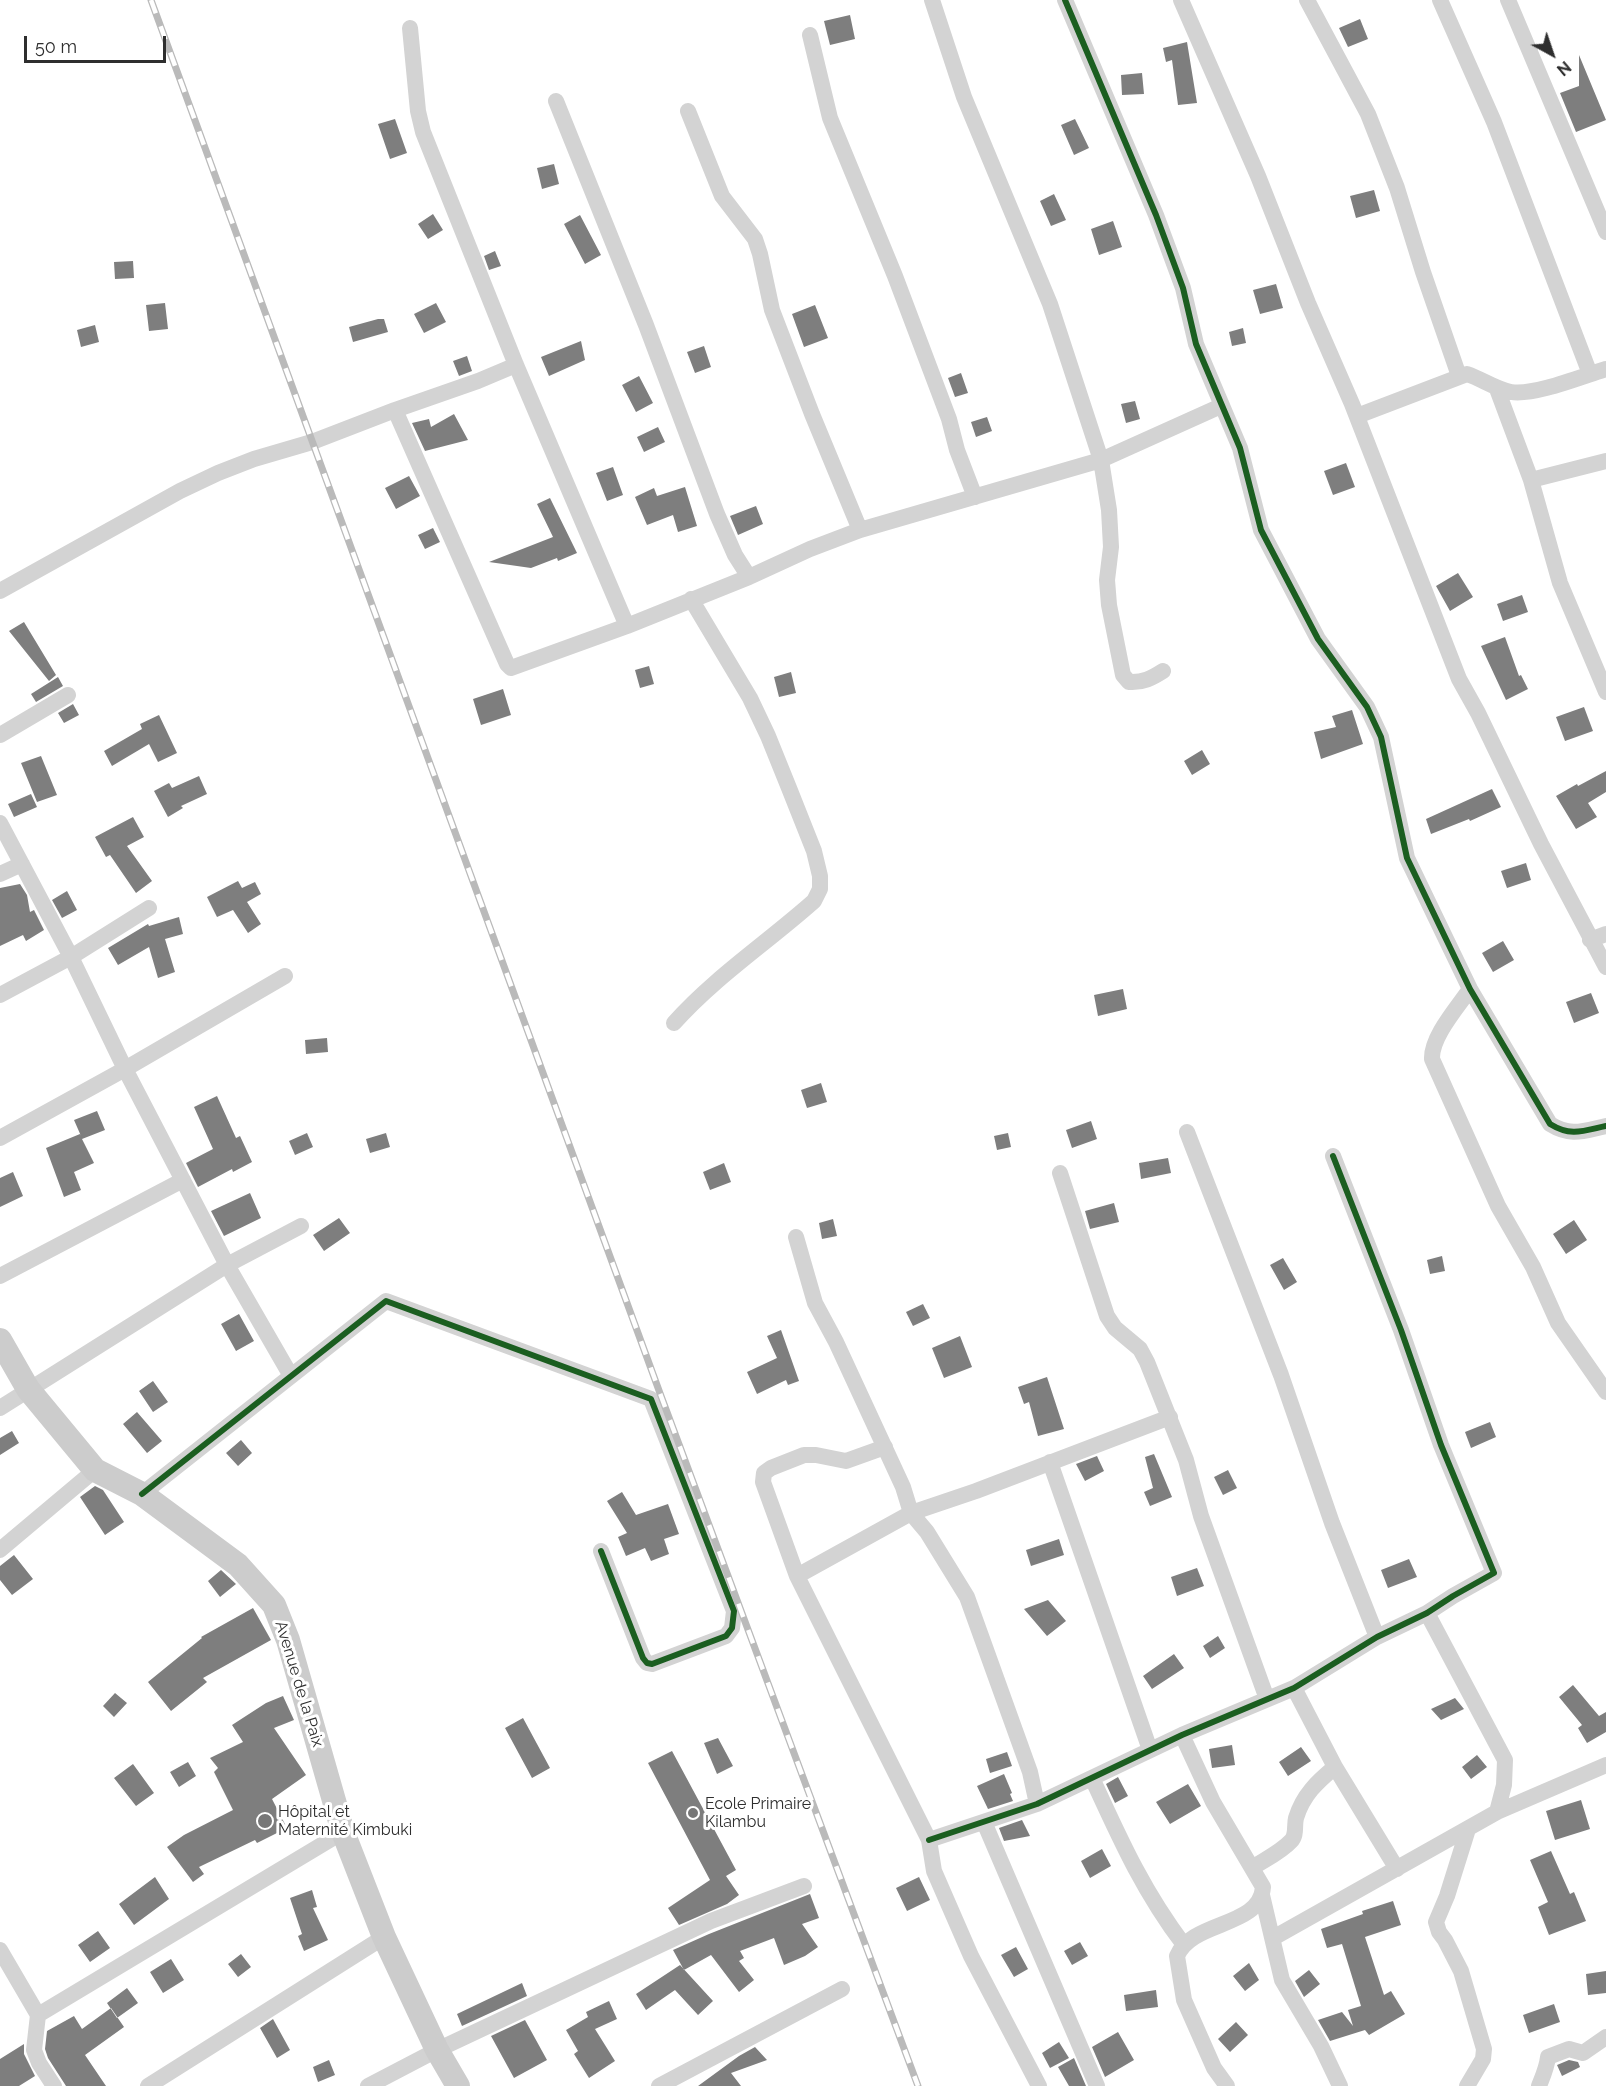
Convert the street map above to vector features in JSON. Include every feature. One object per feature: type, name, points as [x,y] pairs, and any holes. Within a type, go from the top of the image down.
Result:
[{"type":"street","points":[[932,0],[964,97],[1050,304],[1101,460],[1109,510],[1111,547],[1107,580],[1109,605],[1123,675],[1129,682],[1139,683],[1163,671]]},
{"type":"street","points":[[1065,0],[1156,215],[1183,288],[1196,344],[1240,448],[1261,530],[1318,639],[1367,707],[1381,737],[1407,858],[1470,990],[1550,1124],[1574,1134],[1606,1126]]},
{"type":"street","points":[[1181,0],[1258,176],[1459,679],[1478,713],[1541,844],[1598,937],[1606,967]]},
{"type":"street","points":[[1307,0],[1368,114],[1398,188],[1444,338],[1459,376]]},
{"type":"street","points":[[1356,417],[1467,374],[1497,389],[1513,393],[1526,392],[1598,371],[1494,122],[1440,0]]},
{"type":"street","points":[[1508,0],[1606,232]]},
{"type":"street","points":[[410,28],[417,111],[423,132],[516,365],[627,626]]},
{"type":"street","points":[[810,35],[830,118],[895,276],[949,419],[957,450],[975,497]]},
{"type":"street","points":[[556,101],[646,325],[717,514],[735,555],[749,577]]},
{"type":"street","points":[[688,111],[722,196],[755,239],[772,309],[860,530]]},
{"type":"street","points":[[0,591],[189,486],[254,459],[312,442],[516,365]]},
{"type":"street","points":[[1497,389],[1531,480],[1560,583],[1606,692]]},
{"type":"street","points":[[395,410],[507,664],[511,668],[627,626],[860,530],[1101,460],[1221,406]]},
{"type":"street","points":[[1531,480],[1606,461]]},
{"type":"street","points":[[674,1023],[699,997],[814,901],[820,890],[820,876],[814,851],[768,736],[750,698],[691,599]]},
{"type":"street","points":[[0,735],[68,695]]},
{"type":"street","points":[[0,822],[227,1265],[291,1376]]},
{"type":"street","points":[[0,874],[22,864]]},
{"type":"street","points":[[0,995],[71,957],[148,908]]},
{"type":"street","points":[[0,1138],[285,976]]},
{"type":"street","points":[[1470,990],[1435,1041],[1432,1059],[1498,1206],[1533,1267],[1558,1323],[1606,1392]]},
{"type":"street","points":[[1187,1132],[1281,1375],[1332,1522],[1377,1637]]},
{"type":"street","points":[[929,1840],[1037,1804],[1182,1735],[1294,1688],[1377,1637],[1427,1614],[1494,1573],[1441,1445],[1401,1330],[1333,1156]]},
{"type":"street","points":[[1060,1173],[1107,1316],[1115,1328],[1140,1349],[1170,1417],[1186,1460],[1201,1516],[1267,1699]]},
{"type":"street","points":[[0,1276],[183,1180]]},
{"type":"street","points":[[0,1407],[227,1265],[302,1226]]},
{"type":"street","points":[[796,1237],[815,1303],[885,1446],[908,1499],[911,1513],[927,1532],[967,1597],[1030,1772],[1037,1804]]},
{"type":"street","points":[[142,1494],[386,1301],[647,1396],[653,1403],[734,1611],[732,1628],[726,1636],[652,1664],[646,1663],[601,1551]]},
{"type":"street","name":"Avenue de la Paix","points":[[0,1340],[28,1389],[95,1470],[142,1494],[238,1565],[274,1605],[288,1640],[343,1832],[384,1937],[437,2050],[458,2086]]},
{"type":"street","points":[[796,1576],[911,1513],[1170,1417]]},
{"type":"street","points":[[885,1446],[846,1461],[804,1455],[771,1468],[764,1473],[763,1482],[796,1576],[929,1840],[934,1871],[971,1956],[1039,2086]]},
{"type":"street","points":[[1050,1462],[1150,1750]]},
{"type":"street","points":[[0,1550],[95,1470]]},
{"type":"street","points":[[1427,1614],[1505,1760],[1504,1785],[1497,1812]]},
{"type":"street","points":[[1294,1688],[1335,1767],[1397,1869]]},
{"type":"street","points":[[1182,1735],[1213,1802],[1262,1883],[1262,1895],[1282,1980],[1321,2046],[1340,2086]]},
{"type":"street","points":[[1273,1938],[1497,1812],[1606,1765]]},
{"type":"street","points":[[1252,1868],[1290,1842],[1295,1834],[1295,1821],[1307,1793],[1335,1767]]},
{"type":"street","points":[[1092,1778],[1149,1895],[1184,1945]]},
{"type":"street","points":[[984,1822],[1097,2086]]},
{"type":"street","points":[[1467,2086],[1483,2059],[1484,2049],[1461,1971],[1445,1940],[1438,1932],[1436,1922],[1447,1896],[1468,1829]]},
{"type":"street","points":[[38,2015],[343,1832]]},
{"type":"street","points":[[368,2086],[437,2050],[711,1921],[804,1886]]},
{"type":"street","points":[[1227,2086],[1214,2068],[1184,2000],[1177,1956],[1184,1945],[1203,1932],[1249,1912],[1260,1901],[1262,1895]]},
{"type":"street","points":[[148,2086],[384,1937]]},
{"type":"street","points":[[0,1950],[38,2015],[34,2050],[39,2063],[54,2086]]},
{"type":"street","points":[[659,2086],[842,1989]]},
{"type":"street","points":[[1539,2086],[1543,2072],[1547,2068],[1548,2057],[1569,2049],[1583,2053],[1606,2037]]},
{"type":"building","points":[[850,15],[855,39],[830,45],[824,21]]},
{"type":"building","points":[[1360,19],[1368,39],[1348,47],[1339,28]]},
{"type":"building","points":[[1187,42],[1197,103],[1178,105],[1172,60],[1166,62],[1163,48]]},
{"type":"building","points":[[1579,55],[1606,120],[1576,132],[1560,93],[1579,86]]},
{"type":"building","points":[[1142,73],[1144,94],[1122,95],[1121,75]]},
{"type":"building","points":[[395,119],[407,153],[390,159],[378,124]]},
{"type":"building","points":[[1075,119],[1089,148],[1074,155],[1061,125]]},
{"type":"building","points":[[554,164],[559,184],[542,189],[537,168]]},
{"type":"building","points":[[1374,190],[1380,211],[1356,218],[1350,196]]},
{"type":"building","points":[[1054,194],[1066,220],[1051,226],[1040,201]]},
{"type":"building","points":[[433,214],[443,230],[428,239],[418,224]]},
{"type":"building","points":[[580,215],[601,255],[585,264],[564,224]]},
{"type":"building","points":[[1113,221],[1122,247],[1099,255],[1091,229]]},
{"type":"building","points":[[495,251],[501,266],[489,270],[484,256]]},
{"type":"building","points":[[133,261],[134,278],[115,279],[114,262]]},
{"type":"building","points":[[1276,284],[1283,308],[1260,314],[1253,290]]},
{"type":"building","points":[[165,303],[168,329],[149,331],[146,305]]},
{"type":"building","points":[[436,303],[446,322],[424,333],[414,314]]},
{"type":"building","points":[[815,305],[828,338],[804,347],[792,314]]},
{"type":"building","points":[[384,319],[388,332],[353,342],[349,327]]},
{"type":"building","points":[[95,325],[99,342],[81,347],[77,330]]},
{"type":"building","points":[[1243,328],[1246,343],[1232,346],[1229,332]]},
{"type":"building","points":[[581,341],[585,360],[549,376],[541,357]]},
{"type":"building","points":[[704,346],[711,367],[695,373],[687,352]]},
{"type":"building","points":[[467,356],[472,371],[459,376],[453,361]]},
{"type":"building","points":[[961,373],[968,393],[955,397],[948,378]]},
{"type":"building","points":[[639,376],[653,403],[636,412],[622,385]]},
{"type":"building","points":[[1135,401],[1140,419],[1126,423],[1121,404]]},
{"type":"building","points":[[454,414],[468,440],[425,451],[412,423],[429,419],[431,427]]},
{"type":"building","points":[[987,417],[992,431],[976,437],[971,422]]},
{"type":"building","points":[[658,427],[665,442],[644,452],[637,437]]},
{"type":"building","points":[[1346,463],[1355,487],[1333,495],[1324,471]]},
{"type":"building","points":[[613,467],[623,495],[607,501],[596,473]]},
{"type":"building","points":[[409,476],[420,496],[396,509],[385,488]]},
{"type":"building","points":[[685,487],[697,526],[678,532],[673,515],[647,525],[635,497],[654,488],[657,496]]},
{"type":"building","points":[[550,498],[577,553],[531,568],[489,562],[553,537],[537,504]]},
{"type":"building","points":[[756,506],[763,524],[738,535],[730,516]]},
{"type":"building","points":[[433,528],[440,542],[425,549],[418,535]]},
{"type":"building","points":[[1458,573],[1473,597],[1450,611],[1436,586]]},
{"type":"building","points":[[1522,595],[1528,612],[1503,621],[1497,604]]},
{"type":"building","points":[[24,622],[56,675],[49,681],[9,631]]},
{"type":"building","points":[[1505,637],[1519,676],[1521,675],[1528,689],[1506,700],[1481,646]]},
{"type":"building","points":[[649,666],[654,684],[640,688],[635,670]]},
{"type":"building","points":[[791,672],[796,693],[779,697],[774,677]]},
{"type":"building","points":[[58,677],[63,686],[36,702],[31,694]]},
{"type":"building","points":[[503,689],[511,715],[481,725],[473,699]]},
{"type":"building","points":[[73,704],[79,715],[64,723],[58,713]]},
{"type":"building","points":[[1584,707],[1593,731],[1565,741],[1556,717]]},
{"type":"building","points":[[1352,710],[1363,744],[1321,759],[1314,732],[1336,727],[1332,716]]},
{"type":"building","points":[[159,715],[177,753],[158,762],[149,744],[112,766],[104,751],[142,729],[140,724]]},
{"type":"building","points":[[1202,750],[1210,764],[1192,775],[1184,761]]},
{"type":"building","points":[[41,756],[57,795],[37,802],[21,763]]},
{"type":"building","points":[[1606,771],[1606,792],[1588,803],[1597,817],[1576,829],[1556,796]]},
{"type":"building","points":[[199,776],[207,794],[181,806],[183,808],[168,817],[154,791],[169,783],[172,788]]},
{"type":"building","points":[[1492,789],[1501,807],[1470,821],[1469,819],[1431,834],[1426,819]]},
{"type":"building","points":[[31,794],[37,807],[14,817],[8,804]]},
{"type":"building","points":[[133,817],[144,837],[127,846],[152,881],[136,893],[110,855],[106,857],[95,837]]},
{"type":"building","points":[[1526,863],[1531,880],[1507,888],[1501,871]]},
{"type":"building","points":[[238,881],[242,888],[255,882],[261,894],[247,902],[261,924],[248,933],[233,910],[217,917],[207,897]]},
{"type":"building","points":[[20,884],[27,895],[30,912],[34,910],[44,930],[26,941],[23,935],[0,946],[0,888]]},
{"type":"building","points":[[67,891],[77,910],[62,918],[52,900]]},
{"type":"building","points":[[179,917],[183,934],[165,939],[175,972],[158,978],[149,947],[118,965],[108,948],[148,924],[149,926]]},
{"type":"building","points":[[1503,941],[1514,960],[1493,972],[1482,953]]},
{"type":"building","points":[[1123,989],[1127,1009],[1098,1016],[1094,995]]},
{"type":"building","points":[[1591,993],[1599,1013],[1574,1023],[1566,1002]]},
{"type":"building","points":[[327,1038],[328,1052],[306,1054],[305,1040]]},
{"type":"building","points":[[821,1083],[827,1102],[807,1108],[801,1090]]},
{"type":"building","points":[[217,1096],[236,1138],[240,1136],[252,1162],[233,1172],[232,1169],[198,1187],[186,1163],[213,1149],[194,1107]]},
{"type":"building","points":[[97,1111],[105,1130],[82,1139],[94,1163],[74,1172],[81,1190],[64,1197],[46,1148],[80,1134],[81,1136],[74,1120]]},
{"type":"building","points":[[1091,1121],[1097,1139],[1072,1148],[1066,1130]]},
{"type":"building","points":[[307,1133],[313,1147],[295,1155],[289,1141]]},
{"type":"building","points":[[386,1133],[390,1147],[370,1153],[366,1139]]},
{"type":"building","points":[[1008,1133],[1011,1147],[997,1150],[994,1136]]},
{"type":"building","points":[[1168,1158],[1171,1173],[1141,1179],[1139,1163]]},
{"type":"building","points":[[724,1163],[731,1182],[710,1190],[703,1172]]},
{"type":"building","points":[[13,1172],[23,1196],[0,1207],[0,1178]]},
{"type":"building","points":[[250,1193],[261,1218],[224,1236],[211,1211]]},
{"type":"building","points":[[1114,1203],[1119,1222],[1090,1229],[1085,1211]]},
{"type":"building","points":[[339,1218],[350,1233],[324,1251],[313,1235]]},
{"type":"building","points":[[833,1219],[837,1236],[822,1239],[819,1223]]},
{"type":"building","points":[[1574,1220],[1587,1240],[1566,1254],[1553,1234]]},
{"type":"building","points":[[1442,1256],[1445,1271],[1430,1274],[1427,1260]]},
{"type":"building","points":[[1283,1258],[1297,1282],[1284,1290],[1270,1265]]},
{"type":"building","points":[[923,1304],[930,1318],[913,1326],[906,1312]]},
{"type":"building","points":[[239,1314],[254,1341],[236,1351],[221,1324]]},
{"type":"building","points":[[781,1330],[799,1381],[788,1385],[786,1380],[757,1394],[747,1372],[777,1358],[767,1336]]},
{"type":"building","points":[[960,1336],[972,1367],[944,1378],[932,1348]]},
{"type":"building","points":[[1047,1377],[1064,1429],[1038,1436],[1029,1402],[1024,1404],[1018,1387]]},
{"type":"building","points":[[153,1381],[168,1402],[153,1412],[139,1391]]},
{"type":"building","points":[[137,1412],[162,1441],[147,1453],[123,1424]]},
{"type":"building","points":[[1490,1422],[1496,1437],[1471,1448],[1465,1432]]},
{"type":"building","points":[[12,1431],[19,1443],[0,1455],[0,1438]]},
{"type":"building","points":[[241,1440],[252,1453],[238,1466],[226,1453]]},
{"type":"building","points":[[1154,1454],[1172,1497],[1150,1506],[1144,1492],[1153,1488],[1145,1457]]},
{"type":"building","points":[[1097,1456],[1104,1471],[1085,1481],[1076,1464]]},
{"type":"building","points":[[1228,1470],[1237,1488],[1223,1495],[1214,1477]]},
{"type":"building","points":[[95,1486],[103,1490],[124,1522],[105,1535],[80,1497]]},
{"type":"building","points":[[622,1492],[636,1515],[668,1504],[679,1534],[664,1539],[669,1554],[651,1561],[645,1548],[626,1556],[618,1537],[627,1533],[607,1501]]},
{"type":"building","points":[[1059,1539],[1064,1555],[1031,1566],[1026,1550]]},
{"type":"building","points":[[14,1555],[33,1579],[12,1595],[0,1580],[0,1566]]},
{"type":"building","points":[[1409,1559],[1417,1577],[1388,1588],[1381,1570]]},
{"type":"building","points":[[1197,1568],[1204,1586],[1177,1596],[1171,1577]]},
{"type":"building","points":[[221,1570],[236,1584],[220,1597],[208,1581]]},
{"type":"building","points":[[1048,1600],[1066,1621],[1047,1636],[1024,1609]]},
{"type":"building","points":[[253,1608],[271,1640],[203,1678],[207,1682],[171,1711],[148,1682],[201,1637]]},
{"type":"building","points":[[1218,1636],[1225,1648],[1210,1658],[1203,1646]]},
{"type":"building","points":[[1174,1654],[1184,1668],[1152,1689],[1143,1676]]},
{"type":"building","points":[[1573,1685],[1599,1716],[1606,1712],[1606,1732],[1587,1743],[1578,1728],[1582,1725],[1559,1697]]},
{"type":"building","points":[[115,1693],[127,1703],[114,1717],[103,1706]]},
{"type":"building","points":[[283,1696],[294,1720],[274,1728],[306,1775],[272,1799],[287,1828],[257,1843],[255,1840],[199,1867],[204,1874],[193,1882],[167,1847],[184,1835],[233,1810],[214,1772],[218,1768],[210,1758],[243,1742],[232,1725],[266,1703]]},
{"type":"building","points":[[1455,1698],[1464,1709],[1441,1720],[1431,1709]]},
{"type":"building","points":[[523,1718],[550,1768],[532,1778],[505,1728]]},
{"type":"building","points":[[718,1738],[733,1766],[717,1774],[704,1743]]},
{"type":"building","points":[[1232,1745],[1235,1765],[1212,1768],[1209,1749]]},
{"type":"building","points":[[1301,1747],[1311,1761],[1288,1776],[1279,1762]]},
{"type":"building","points":[[672,1751],[736,1870],[726,1876],[739,1895],[727,1904],[679,1925],[668,1908],[710,1880],[648,1763]]},
{"type":"building","points":[[1007,1752],[1012,1766],[990,1773],[986,1759]]},
{"type":"building","points":[[1477,1755],[1487,1767],[1471,1779],[1462,1767]]},
{"type":"building","points":[[188,1762],[196,1776],[179,1787],[170,1772]]},
{"type":"building","points":[[133,1764],[154,1793],[136,1806],[114,1778]]},
{"type":"building","points":[[1004,1774],[1013,1801],[988,1809],[977,1786]]},
{"type":"building","points":[[1118,1777],[1128,1796],[1115,1803],[1106,1784]]},
{"type":"building","points":[[1188,1784],[1201,1806],[1170,1824],[1156,1802]]},
{"type":"building","points":[[1581,1800],[1590,1829],[1555,1840],[1546,1811]]},
{"type":"building","points":[[1022,1820],[1030,1836],[1004,1841],[999,1828]]},
{"type":"building","points":[[1102,1849],[1111,1866],[1090,1878],[1081,1861]]},
{"type":"building","points":[[1551,1851],[1570,1894],[1574,1892],[1586,1921],[1549,1935],[1538,1907],[1548,1902],[1530,1860]]},
{"type":"building","points":[[155,1877],[169,1899],[134,1925],[119,1904]]},
{"type":"building","points":[[919,1877],[930,1900],[907,1911],[896,1888]]},
{"type":"building","points":[[312,1890],[317,1907],[313,1908],[328,1940],[304,1951],[298,1936],[302,1934],[290,1898]]},
{"type":"building","points":[[810,1894],[819,1918],[802,1924],[818,1947],[805,1956],[784,1965],[774,1938],[740,1951],[744,1958],[739,1961],[754,1980],[739,1992],[711,1955],[684,1970],[673,1950],[709,1934]]},
{"type":"building","points":[[1393,1901],[1401,1925],[1365,1937],[1384,1995],[1391,1991],[1405,2014],[1369,2035],[1365,2030],[1330,2041],[1318,2020],[1342,2012],[1353,2026],[1348,2010],[1361,2006],[1342,1944],[1327,1948],[1321,1929],[1363,1914],[1362,1911]]},
{"type":"building","points":[[98,1931],[110,1948],[90,1962],[78,1945]]},
{"type":"building","points":[[1080,1942],[1088,1956],[1072,1965],[1064,1951]]},
{"type":"building","points":[[1016,1947],[1028,1969],[1014,1977],[1001,1955]]},
{"type":"building","points":[[241,1954],[251,1967],[238,1977],[228,1964]]},
{"type":"building","points":[[171,1959],[184,1980],[163,1993],[150,1972]]},
{"type":"building","points":[[1249,1963],[1259,1980],[1245,1991],[1233,1976]]},
{"type":"building","points":[[680,1965],[713,2001],[698,2015],[675,1990],[646,2010],[636,1994]]},
{"type":"building","points":[[1309,1970],[1320,1984],[1304,1997],[1295,1981]]},
{"type":"building","points":[[1606,1971],[1606,1993],[1588,1995],[1586,1974]]},
{"type":"building","points":[[522,1983],[527,1996],[462,2026],[457,2014]]},
{"type":"building","points":[[127,1988],[138,2003],[117,2018],[107,2003]]},
{"type":"building","points":[[1156,1990],[1158,2007],[1126,2011],[1124,1995]]},
{"type":"building","points":[[609,2001],[617,2019],[595,2029],[615,2061],[589,2078],[574,2054],[578,2051],[566,2030],[588,2017],[586,2012]]},
{"type":"building","points":[[1554,2004],[1560,2022],[1529,2033],[1523,2015]]},
{"type":"building","points":[[111,2008],[124,2027],[85,2055],[106,2086],[66,2086],[48,2058],[45,2049],[47,2031],[74,2016],[82,2029]]},
{"type":"building","points":[[273,2019],[290,2050],[277,2058],[260,2028]]},
{"type":"building","points":[[525,2020],[547,2060],[514,2078],[491,2036]]},
{"type":"building","points":[[1236,2022],[1248,2035],[1230,2052],[1218,2039]]},
{"type":"building","points":[[1118,2032],[1134,2060],[1105,2077],[1092,2047]]},
{"type":"building","points":[[1059,2042],[1069,2058],[1050,2068],[1042,2053]]},
{"type":"building","points":[[24,2044],[24,2054],[35,2076],[19,2086],[0,2086],[0,2059]]},
{"type":"building","points":[[755,2047],[767,2060],[731,2073],[741,2086],[698,2086],[739,2056]]},
{"type":"building","points":[[1074,2058],[1086,2086],[1069,2086],[1058,2067]]},
{"type":"building","points":[[329,2060],[335,2075],[318,2082],[313,2067]]},
{"type":"building","points":[[1569,2060],[1578,2062],[1580,2067],[1562,2076],[1557,2065]]},
{"type":"railway","points":[[151,0],[661,1396],[918,2086]]},
{"type":"cycle path","points":[[1065,0],[1156,215],[1183,288],[1196,344],[1240,448],[1261,530],[1318,639],[1367,707],[1381,737],[1407,858],[1470,989],[1550,1124],[1571,1132],[1606,1126]]},
{"type":"cycle path","points":[[929,1840],[1037,1804],[1182,1735],[1294,1688],[1377,1637],[1427,1613],[1494,1573],[1441,1445],[1401,1330],[1333,1156]]},
{"type":"cycle path","points":[[142,1494],[386,1301],[651,1399],[734,1611],[732,1628],[726,1636],[652,1664],[647,1663],[643,1658],[601,1551]]},
{"type":"place","name":"Ecole Primaire Kilambu","points":[[693,1813]]},
{"type":"place","name":"Hôpital et Maternité Kimbuki","points":[[265,1821]]}]
